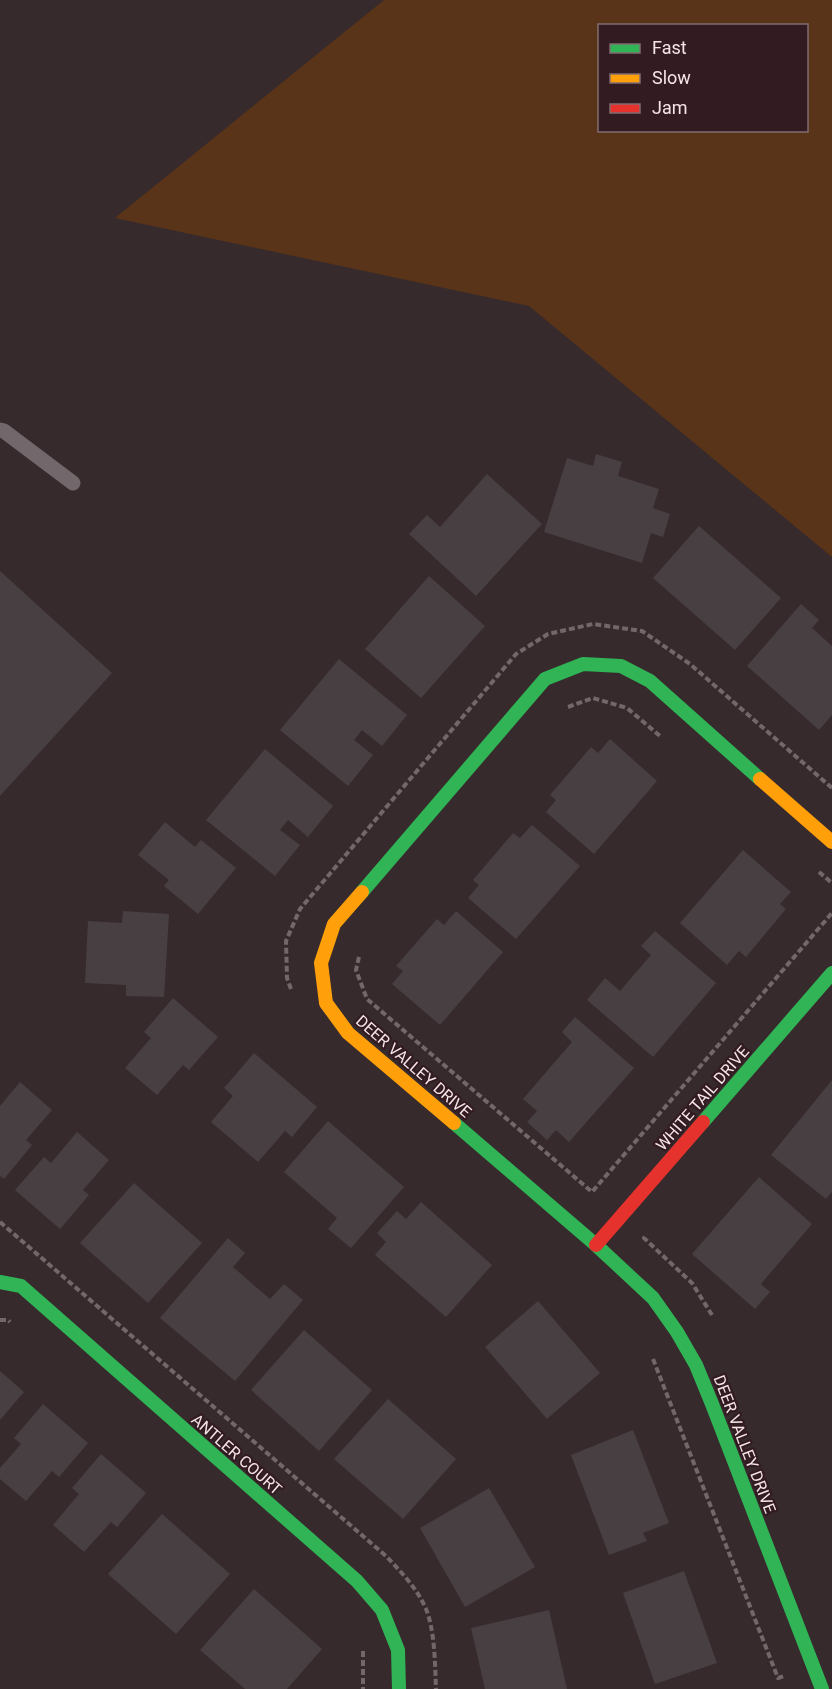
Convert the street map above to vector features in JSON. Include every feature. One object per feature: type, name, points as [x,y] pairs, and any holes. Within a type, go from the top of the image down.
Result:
[{"type":"street","name":"DEER VALLEY DRIVE","points":[[822,1689],[696,1365],[677,1332],[653,1298],[596,1245],[348,1033],[326,1003],[321,963],[334,924],[545,679],[582,664],[621,666],[650,681],[832,842]]},
{"type":"street","name":"WHITE TAIL DRIVE","points":[[596,1245],[832,973]]},
{"type":"street","name":"ANTLER COURT","points":[[0,1282],[21,1286],[357,1581],[382,1610],[398,1650],[399,1689]]},
{"type":"lane","points":[[0,430],[73,483]]},
{"type":"path","points":[[292,995],[287,978],[286,941],[300,909],[516,654],[548,634],[593,624],[642,632],[690,664],[832,788]]},
{"type":"path","points":[[562,709],[593,698],[627,708],[663,738]]},
{"type":"path","points":[[814,868],[832,883]]},
{"type":"path","points":[[360,952],[356,970],[367,999],[592,1192],[832,913]]},
{"type":"path","points":[[651,1229],[644,1238],[692,1283],[712,1314]]},
{"type":"path","points":[[0,1320],[8,1320],[17,1328]]},
{"type":"path","points":[[652,1356],[778,1678],[812,1664]]},
{"type":"path","points":[[359,1643],[363,1651],[363,1689]]},
{"type":"shaded area","points":[[384,0],[832,0],[832,557],[529,306],[115,218]]},
{"type":"building","points":[[596,454],[622,462],[618,476],[659,489],[653,508],[670,514],[663,537],[651,533],[642,563],[544,532],[567,458],[593,466]]},
{"type":"building","points":[[487,474],[542,524],[476,596],[409,534],[427,515],[440,527]]},
{"type":"building","points":[[699,526],[781,598],[735,650],[653,578]]},
{"type":"building","points":[[0,571],[112,673],[0,796]]},
{"type":"building","points":[[429,576],[485,626],[421,698],[365,649]]},
{"type":"building","points":[[801,604],[819,620],[812,628],[832,646],[832,715],[819,730],[747,666]]},
{"type":"building","points":[[339,659],[407,715],[382,746],[362,730],[354,740],[373,755],[348,786],[280,730]]},
{"type":"building","points":[[610,739],[657,781],[594,854],[546,812],[556,800],[550,795],[591,747],[598,753]]},
{"type":"building","points":[[265,749],[333,806],[308,837],[288,820],[280,830],[300,845],[275,876],[206,820]]},
{"type":"building","points":[[165,822],[195,847],[201,840],[236,868],[198,914],[164,886],[169,880],[138,855]]},
{"type":"building","points":[[532,825],[580,866],[516,939],[468,898],[479,885],[473,880],[513,833],[520,838]]},
{"type":"building","points":[[743,850],[791,892],[780,904],[786,909],[746,957],[739,951],[727,965],[680,923]]},
{"type":"building","points":[[123,911],[169,914],[164,997],[126,996],[126,985],[85,983],[88,921],[122,923]]},
{"type":"building","points":[[456,911],[503,952],[440,1025],[392,984],[403,971],[396,966],[437,919],[444,925]]},
{"type":"building","points":[[655,931],[716,983],[653,1057],[587,1000],[605,978],[620,991],[651,955],[641,946]]},
{"type":"building","points":[[173,998],[218,1037],[189,1070],[183,1065],[157,1095],[125,1068],[151,1038],[144,1032]]},
{"type":"building","points":[[575,1017],[634,1068],[569,1142],[556,1130],[547,1140],[527,1122],[537,1111],[523,1099],[572,1042],[562,1032]]},
{"type":"building","points":[[254,1053],[317,1107],[292,1137],[285,1131],[258,1162],[211,1122],[233,1096],[224,1088]]},
{"type":"building","points":[[832,1080],[832,1192],[826,1199],[771,1155]]},
{"type":"building","points":[[20,1082],[52,1110],[26,1140],[32,1145],[4,1179],[0,1176],[0,1106]]},
{"type":"building","points":[[328,1121],[404,1187],[351,1248],[328,1229],[337,1218],[284,1172]]},
{"type":"building","points":[[77,1132],[109,1160],[83,1190],[89,1195],[60,1229],[15,1190],[44,1157],[51,1163]]},
{"type":"building","points":[[759,1177],[812,1224],[761,1284],[770,1292],[755,1309],[692,1254]]},
{"type":"building","points":[[134,1183],[202,1243],[148,1303],[80,1243]]},
{"type":"building","points":[[421,1202],[492,1265],[446,1317],[375,1255],[386,1242],[377,1233],[397,1211],[406,1219]]},
{"type":"building","points":[[228,1238],[245,1253],[233,1267],[270,1299],[284,1284],[303,1300],[235,1381],[160,1318]]},
{"type":"building","points":[[538,1301],[600,1373],[547,1419],[485,1347]]},
{"type":"building","points":[[304,1330],[372,1390],[319,1451],[251,1390]]},
{"type":"building","points":[[0,1371],[24,1392],[0,1420]]},
{"type":"building","points":[[388,1399],[456,1459],[403,1519],[334,1459]]},
{"type":"building","points":[[43,1404],[88,1443],[59,1477],[52,1471],[26,1501],[0,1479],[0,1468],[21,1444],[14,1438]]},
{"type":"building","points":[[633,1430],[669,1523],[643,1533],[647,1541],[609,1555],[571,1455]]},
{"type":"building","points":[[101,1454],[146,1493],[117,1527],[111,1522],[84,1552],[53,1525],[79,1494],[72,1488]]},
{"type":"building","points":[[489,1488],[535,1567],[465,1607],[420,1528]]},
{"type":"building","points":[[162,1514],[230,1574],[176,1634],[108,1574]]},
{"type":"building","points":[[684,1571],[717,1663],[655,1684],[623,1593]]},
{"type":"building","points":[[254,1589],[322,1649],[287,1689],[245,1689],[200,1650]]},
{"type":"building","points":[[549,1610],[567,1689],[485,1689],[471,1628]]},
{"type":"traffic: fast","points":[[362,892],[545,679],[583,664],[621,666],[650,681],[760,779]]},
{"type":"traffic: fast","points":[[703,1122],[832,973]]},
{"type":"traffic: fast","points":[[454,1123],[596,1245],[653,1298],[677,1332],[696,1365],[712,1404],[822,1689]]},
{"type":"traffic: fast","points":[[0,1282],[21,1286],[357,1581],[382,1610],[398,1650],[399,1689]]},
{"type":"traffic: slow","points":[[760,779],[832,842]]},
{"type":"traffic: slow","points":[[362,892],[334,924],[321,963],[326,1003],[348,1033],[454,1123]]},
{"type":"traffic: jam","points":[[596,1245],[703,1122]]}]
